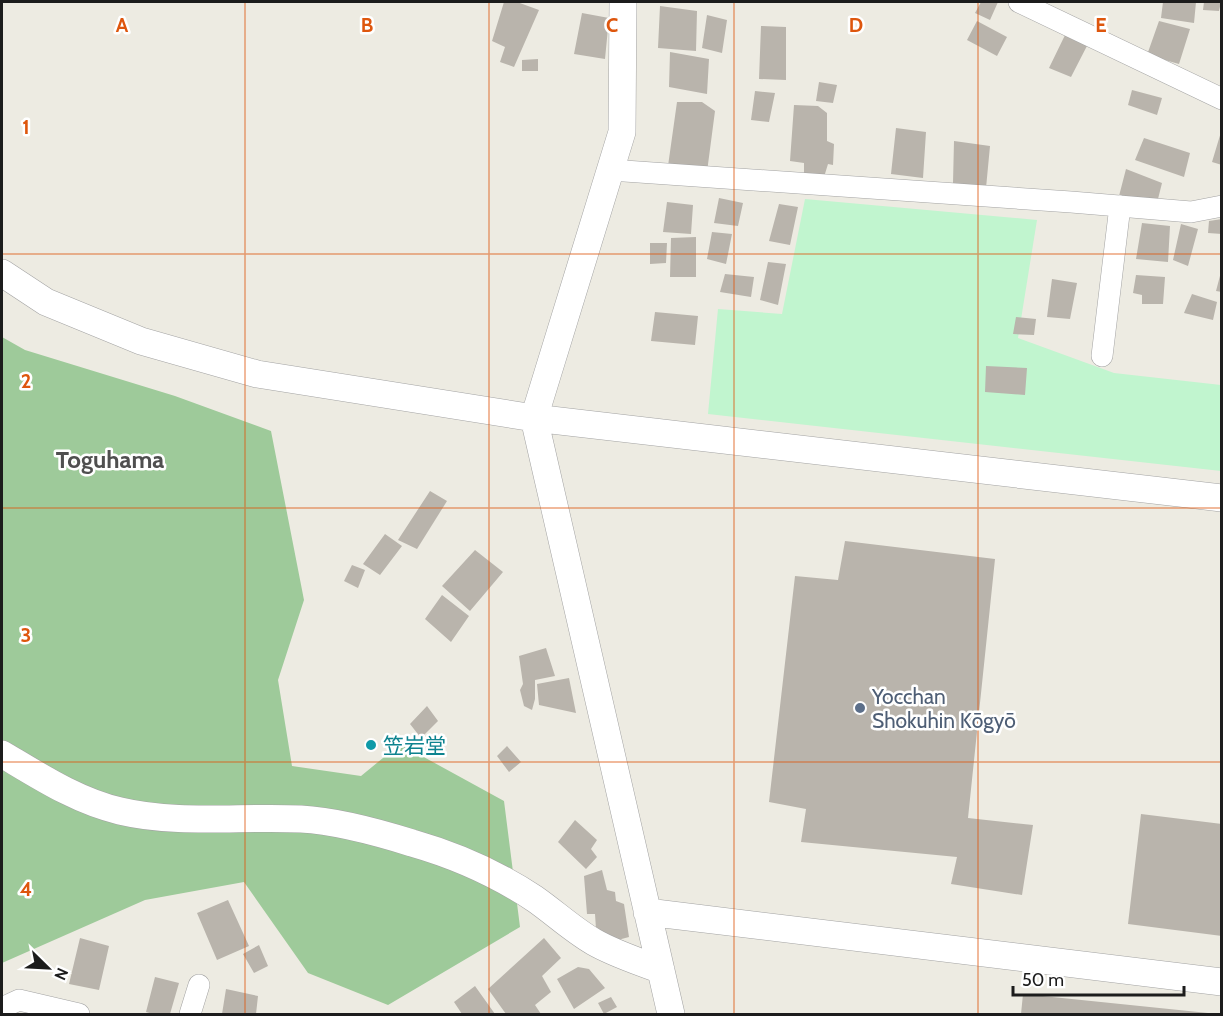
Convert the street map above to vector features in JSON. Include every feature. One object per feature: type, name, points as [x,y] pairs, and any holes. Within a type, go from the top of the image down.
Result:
[{"type":"street","points":[[623,2],[622,132],[534,418],[671,1014]]},
{"type":"street","points":[[1020,2],[1221,99]]},
{"type":"street","points":[[610,170],[1191,212],[1221,206]]},
{"type":"street","points":[[1102,356],[1120,206]]},
{"type":"street","points":[[2,273],[46,302],[141,341],[257,374],[534,418],[1221,498]]},
{"type":"street","points":[[2,754],[62,789],[118,811],[171,819],[303,819],[373,832],[413,843],[501,880],[534,899],[593,942],[661,970]]},
{"type":"street","points":[[647,912],[1221,982]]},
{"type":"street","points":[[190,1014],[199,985]]},
{"type":"street","points":[[2,1014],[3,1007],[19,1000],[79,1014]]},
{"type":"green space","points":[[805,199],[1037,220],[1018,338],[1114,373],[1221,385],[1221,471],[708,414],[718,309],[782,314]]},
{"type":"green space","points":[[2,337],[25,350],[175,396],[271,431],[304,600],[278,680],[292,766],[361,776],[400,744],[504,801],[520,927],[388,1005],[308,973],[244,882],[145,900],[2,963]]},
{"type":"building","points":[[504,2],[517,2],[539,10],[514,67],[500,62],[505,47],[492,41]]},
{"type":"building","points":[[981,2],[998,2],[990,20],[975,13]]},
{"type":"building","points":[[1163,2],[1196,2],[1194,23],[1161,18]]},
{"type":"building","points":[[1204,2],[1221,2],[1219,11],[1203,10]]},
{"type":"building","points":[[660,6],[697,11],[696,51],[658,48]]},
{"type":"building","points":[[582,13],[609,18],[605,59],[574,54]]},
{"type":"building","points":[[707,15],[727,20],[722,53],[702,48]]},
{"type":"building","points":[[977,21],[1007,37],[997,56],[967,40]]},
{"type":"building","points":[[1159,21],[1190,29],[1179,64],[1147,55]]},
{"type":"building","points":[[761,26],[786,27],[786,80],[759,79]]},
{"type":"building","points":[[1067,31],[1089,42],[1071,77],[1049,68]]},
{"type":"building","points":[[670,52],[709,59],[707,94],[669,87]]},
{"type":"building","points":[[538,59],[538,71],[522,71],[522,60]]},
{"type":"building","points":[[819,82],[837,85],[833,103],[816,101]]},
{"type":"building","points":[[1132,90],[1162,98],[1157,115],[1128,105]]},
{"type":"building","points":[[755,91],[775,93],[769,122],[751,120]]},
{"type":"building","points":[[677,102],[702,102],[715,111],[707,172],[668,166]]},
{"type":"building","points":[[794,105],[818,106],[827,113],[827,141],[834,144],[833,165],[828,164],[824,177],[804,175],[804,163],[790,161]]},
{"type":"building","points":[[896,128],[926,132],[923,178],[891,174]]},
{"type":"building","points":[[1222,132],[1222,165],[1212,162]]},
{"type":"building","points":[[1144,138],[1190,153],[1184,177],[1135,160]]},
{"type":"building","points":[[954,141],[990,146],[986,188],[953,183]]},
{"type":"building","points":[[1126,169],[1162,183],[1157,203],[1119,196]]},
{"type":"building","points":[[719,198],[743,203],[738,226],[714,223]]},
{"type":"building","points":[[667,202],[693,205],[691,234],[663,232]]},
{"type":"building","points":[[779,204],[798,207],[790,245],[769,241]]},
{"type":"building","points":[[1222,219],[1222,234],[1208,233],[1209,221]]},
{"type":"building","points":[[1142,223],[1170,226],[1168,262],[1136,259]]},
{"type":"building","points":[[1181,224],[1198,229],[1188,266],[1173,260]]},
{"type":"building","points":[[712,232],[732,234],[726,264],[707,259]]},
{"type":"building","points":[[696,237],[696,277],[670,277],[671,238]]},
{"type":"building","points":[[650,243],[667,243],[666,263],[650,264]]},
{"type":"building","points":[[768,262],[786,264],[778,305],[760,300]]},
{"type":"building","points":[[1222,272],[1222,292],[1216,291]]},
{"type":"building","points":[[725,274],[754,277],[751,297],[720,292]]},
{"type":"building","points":[[1136,275],[1165,277],[1163,304],[1142,304],[1142,295],[1133,293]]},
{"type":"building","points":[[1052,279],[1077,283],[1070,319],[1047,317]]},
{"type":"building","points":[[1192,294],[1217,302],[1213,320],[1184,313]]},
{"type":"building","points":[[655,312],[698,316],[695,345],[651,341]]},
{"type":"building","points":[[1016,317],[1036,319],[1034,335],[1013,334]]},
{"type":"building","points":[[986,366],[1027,368],[1025,395],[985,392]]},
{"type":"building","points":[[430,491],[447,501],[417,549],[398,540]]},
{"type":"building","points":[[385,534],[402,546],[380,575],[363,564]]},
{"type":"building","points":[[845,541],[995,559],[968,818],[1033,825],[1022,895],[951,884],[957,857],[801,842],[806,809],[769,802],[795,576],[838,580]]},
{"type":"building","points":[[475,550],[503,572],[470,611],[442,586]]},
{"type":"building","points":[[352,565],[365,570],[358,588],[344,581]]},
{"type":"building","points":[[442,595],[469,616],[451,642],[425,619]]},
{"type":"building","points":[[546,648],[555,676],[535,680],[535,699],[532,710],[524,706],[520,690],[523,684],[519,656]]},
{"type":"building","points":[[569,678],[576,713],[539,705],[537,684]]},
{"type":"building","points":[[427,706],[438,721],[421,738],[410,724]]},
{"type":"building","points":[[507,746],[521,762],[509,772],[497,756]]},
{"type":"building","points":[[1141,814],[1222,824],[1222,936],[1128,924]]},
{"type":"building","points":[[575,820],[597,840],[591,849],[597,857],[586,869],[558,842]]},
{"type":"building","points":[[602,870],[607,890],[615,892],[616,901],[624,904],[629,937],[614,941],[596,929],[595,914],[587,914],[584,876]]},
{"type":"building","points":[[228,900],[249,946],[217,960],[197,913]]},
{"type":"building","points":[[80,938],[109,946],[99,990],[69,984]]},
{"type":"building","points":[[544,938],[561,958],[542,976],[551,992],[535,1005],[541,1014],[506,1014],[488,989]]},
{"type":"building","points":[[259,945],[268,966],[254,973],[243,954]]},
{"type":"building","points":[[578,967],[589,969],[605,988],[574,1009],[557,979]]},
{"type":"building","points":[[155,977],[179,983],[170,1014],[146,1012]]},
{"type":"building","points":[[475,986],[495,1014],[462,1014],[454,1002]]},
{"type":"building","points":[[226,989],[258,996],[256,1014],[222,1014]]},
{"type":"building","points":[[1023,994],[1208,1013],[1208,1014],[1021,1014]]},
{"type":"building","points":[[611,997],[617,1007],[604,1014],[598,1003]]},
{"type":"place","name":"Yocchan Shokuhin Kōgyō","points":[[860,708]]},
{"type":"place","name":"笠岩堂","points":[[371,745]]},
{"type":"district","name":"Toguhama","points":[[110,459]]}]
